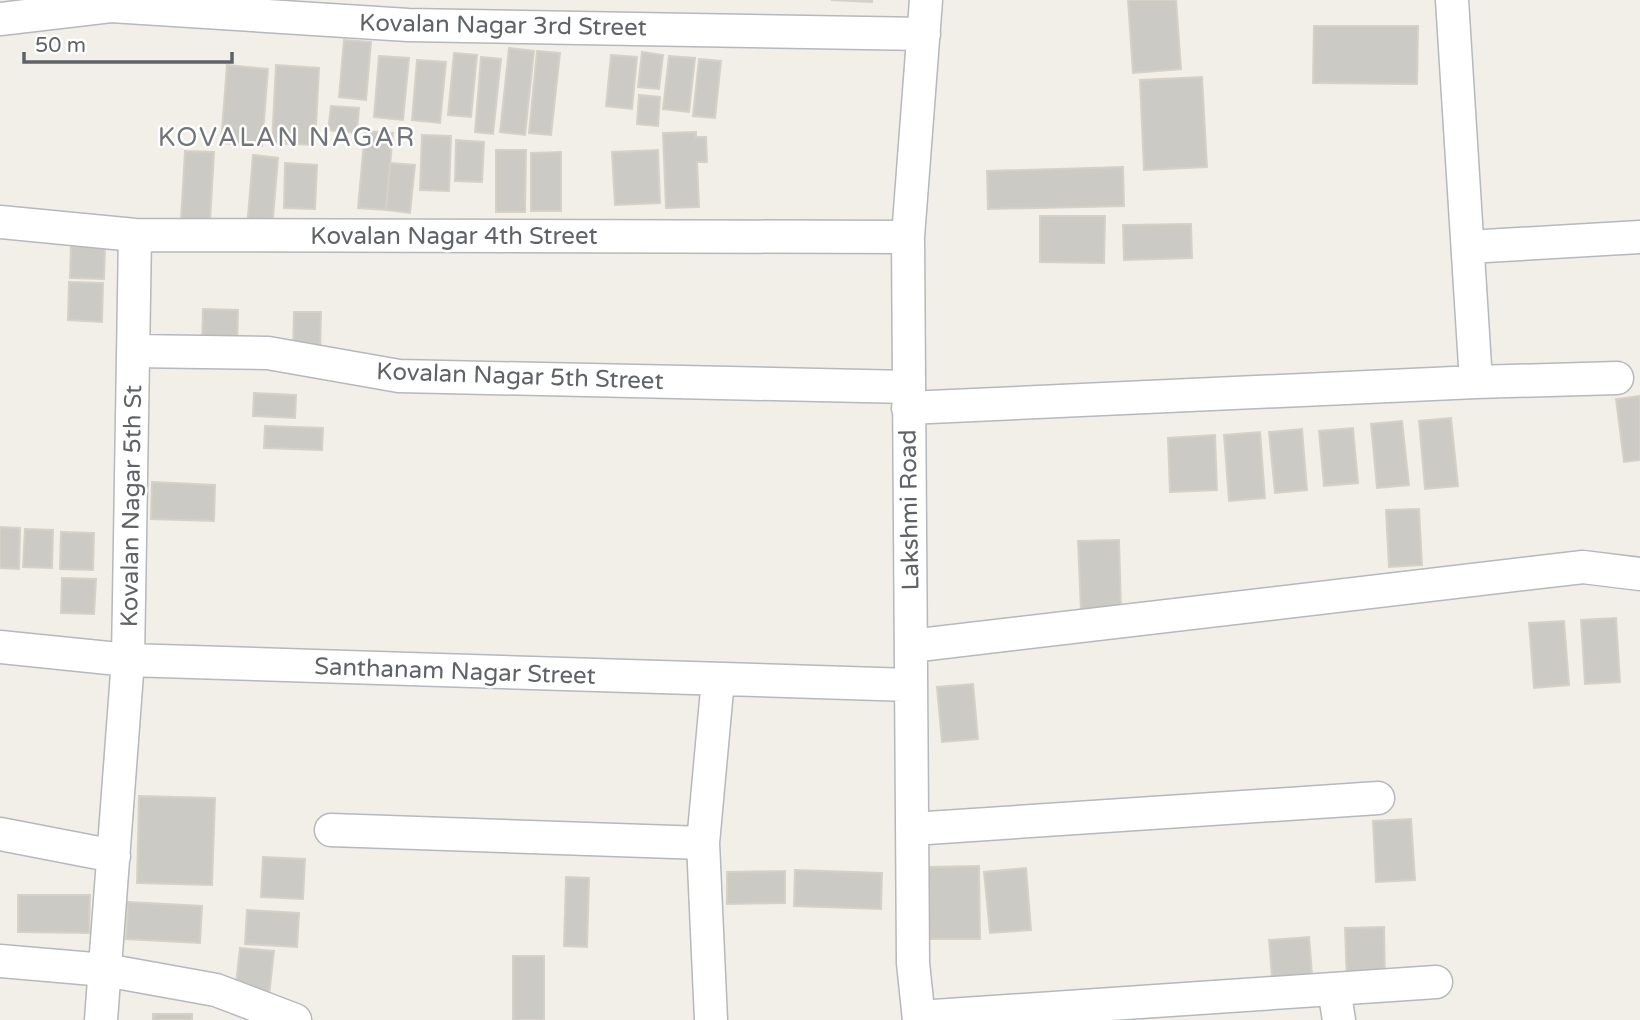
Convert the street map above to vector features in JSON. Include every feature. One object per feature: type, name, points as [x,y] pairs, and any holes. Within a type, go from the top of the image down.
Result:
[{"type":"street","name":"Lakshmi Road","points":[[919,1018],[913,963],[908,237],[926,0]]},
{"type":"street","points":[[1452,0],[1476,382]]},
{"type":"street","name":"Kovalan Nagar 3rd Street","points":[[0,19],[111,6],[408,25],[924,34]]},
{"type":"street","name":"Kovalan Nagar 4th Street","points":[[0,222],[135,235],[908,237]]},
{"type":"street","name":"Kovalan Nagar 5th St","points":[[101,1020],[128,660],[135,235]]},
{"type":"street","points":[[1468,247],[1640,237]]},
{"type":"street","name":"Kovalan Nagar 5th Street","points":[[133,351],[268,353],[399,376],[909,398],[1617,378]]},
{"type":"street","points":[[911,646],[1583,567],[1640,574]]},
{"type":"street","name":"Santhanam Nagar Street","points":[[0,647],[128,660],[910,685]]},
{"type":"street","points":[[711,1020],[703,844],[718,679]]},
{"type":"street","points":[[912,829],[1378,798]]},
{"type":"street","points":[[331,830],[703,844]]},
{"type":"street","points":[[0,834],[114,856]]},
{"type":"street","points":[[0,961],[105,970],[216,990],[295,1020]]},
{"type":"street","points":[[919,1018],[1436,982]]},
{"type":"street","points":[[1334,989],[1339,1020]]},
{"type":"building","points":[[831,0],[872,0],[872,2]]},
{"type":"building","points":[[1128,0],[1176,0],[1181,69],[1133,73]]},
{"type":"building","points":[[1314,26],[1418,26],[1417,84],[1313,83]]},
{"type":"building","points":[[344,40],[371,42],[366,100],[339,97]]},
{"type":"building","points":[[509,48],[534,51],[525,135],[500,132]]},
{"type":"building","points":[[537,51],[560,53],[551,135],[529,133]]},
{"type":"building","points":[[642,52],[663,55],[659,89],[638,87]]},
{"type":"building","points":[[454,53],[477,55],[471,117],[448,115]]},
{"type":"building","points":[[611,55],[637,57],[632,109],[606,106]]},
{"type":"building","points":[[379,56],[409,58],[403,120],[374,117]]},
{"type":"building","points":[[669,56],[695,58],[689,112],[663,109]]},
{"type":"building","points":[[481,57],[501,59],[493,134],[475,132]]},
{"type":"building","points":[[699,59],[721,61],[715,118],[693,116]]},
{"type":"building","points":[[417,60],[446,62],[440,123],[412,120]]},
{"type":"building","points":[[227,65],[268,69],[262,146],[221,143]]},
{"type":"building","points":[[276,65],[319,68],[315,145],[272,143]]},
{"type":"building","points":[[1202,77],[1207,167],[1144,170],[1140,80]]},
{"type":"building","points":[[639,95],[660,97],[658,126],[637,124]]},
{"type":"building","points":[[331,106],[359,108],[357,133],[328,130]]},
{"type":"building","points":[[365,131],[393,133],[386,210],[358,208]]},
{"type":"building","points":[[696,132],[696,137],[706,137],[707,162],[697,162],[699,207],[666,208],[663,133]]},
{"type":"building","points":[[422,135],[451,136],[449,191],[420,190]]},
{"type":"building","points":[[456,140],[484,142],[482,182],[455,181]]},
{"type":"building","points":[[496,150],[526,150],[525,212],[496,212]]},
{"type":"building","points":[[658,150],[660,203],[615,205],[612,152]]},
{"type":"building","points":[[185,151],[214,152],[210,221],[181,220]]},
{"type":"building","points":[[561,152],[561,211],[531,211],[531,153]]},
{"type":"building","points":[[253,155],[278,158],[272,230],[247,228]]},
{"type":"building","points":[[285,163],[317,165],[315,209],[284,208]]},
{"type":"building","points":[[390,163],[415,165],[410,213],[386,210]]},
{"type":"building","points":[[1123,167],[1124,206],[988,209],[987,171]]},
{"type":"building","points":[[1040,216],[1105,216],[1104,263],[1040,262]]},
{"type":"building","points":[[1191,224],[1192,258],[1124,260],[1123,225]]},
{"type":"building","points":[[71,246],[105,247],[104,279],[70,278]]},
{"type":"building","points":[[69,282],[103,283],[102,322],[68,320]]},
{"type":"building","points":[[203,309],[238,310],[237,348],[202,347]]},
{"type":"building","points":[[294,312],[321,312],[320,356],[293,355]]},
{"type":"building","points":[[254,393],[296,395],[295,418],[253,416]]},
{"type":"building","points":[[1640,396],[1640,460],[1624,462],[1616,399]]},
{"type":"building","points":[[1451,418],[1458,486],[1425,489],[1419,421]]},
{"type":"building","points":[[1402,421],[1409,485],[1377,488],[1371,424]]},
{"type":"building","points":[[265,426],[323,428],[322,450],[264,448]]},
{"type":"building","points":[[1353,428],[1358,483],[1324,486],[1319,431]]},
{"type":"building","points":[[1302,429],[1307,490],[1275,493],[1269,432]]},
{"type":"building","points":[[1260,432],[1265,498],[1229,501],[1224,435]]},
{"type":"building","points":[[1215,435],[1217,490],[1170,492],[1168,438]]},
{"type":"building","points":[[152,482],[215,485],[214,521],[151,519]]},
{"type":"building","points":[[1419,509],[1422,565],[1389,567],[1386,510]]},
{"type":"building","points":[[0,527],[20,528],[19,569],[0,568]]},
{"type":"building","points":[[25,529],[53,530],[52,568],[23,567]]},
{"type":"building","points":[[61,532],[94,533],[93,570],[60,569]]},
{"type":"building","points":[[1119,540],[1121,609],[1081,610],[1078,541]]},
{"type":"building","points":[[62,578],[96,579],[94,614],[61,613]]},
{"type":"building","points":[[1616,618],[1620,682],[1585,684],[1581,620]]},
{"type":"building","points":[[1564,621],[1569,685],[1534,688],[1529,623]]},
{"type":"building","points":[[973,684],[978,739],[942,742],[937,687]]},
{"type":"building","points":[[139,796],[215,798],[212,885],[137,883]]},
{"type":"building","points":[[1411,819],[1415,880],[1376,882],[1373,821]]},
{"type":"building","points":[[263,857],[305,859],[303,899],[261,897]]},
{"type":"building","points":[[979,866],[980,939],[929,939],[928,867]]},
{"type":"building","points":[[1026,868],[1031,930],[990,933],[984,872]]},
{"type":"building","points":[[795,870],[882,873],[881,909],[794,906]]},
{"type":"building","points":[[785,871],[785,903],[727,904],[727,872]]},
{"type":"building","points":[[566,877],[589,878],[587,947],[564,946]]},
{"type":"building","points":[[18,895],[90,895],[89,933],[18,932]]},
{"type":"building","points":[[128,902],[202,906],[200,943],[126,939]]},
{"type":"building","points":[[247,910],[299,913],[297,947],[245,944]]},
{"type":"building","points":[[1384,927],[1385,981],[1347,982],[1345,928]]},
{"type":"building","points":[[1309,937],[1313,986],[1273,989],[1269,940]]},
{"type":"building","points":[[240,948],[274,951],[269,996],[235,993]]},
{"type":"building","points":[[513,956],[544,956],[544,1020],[513,1020]]},
{"type":"building","points":[[153,1014],[192,1014],[192,1020],[153,1020]]},
{"type":"district","name":"KOVALAN NAGAR","points":[[287,137]]}]
